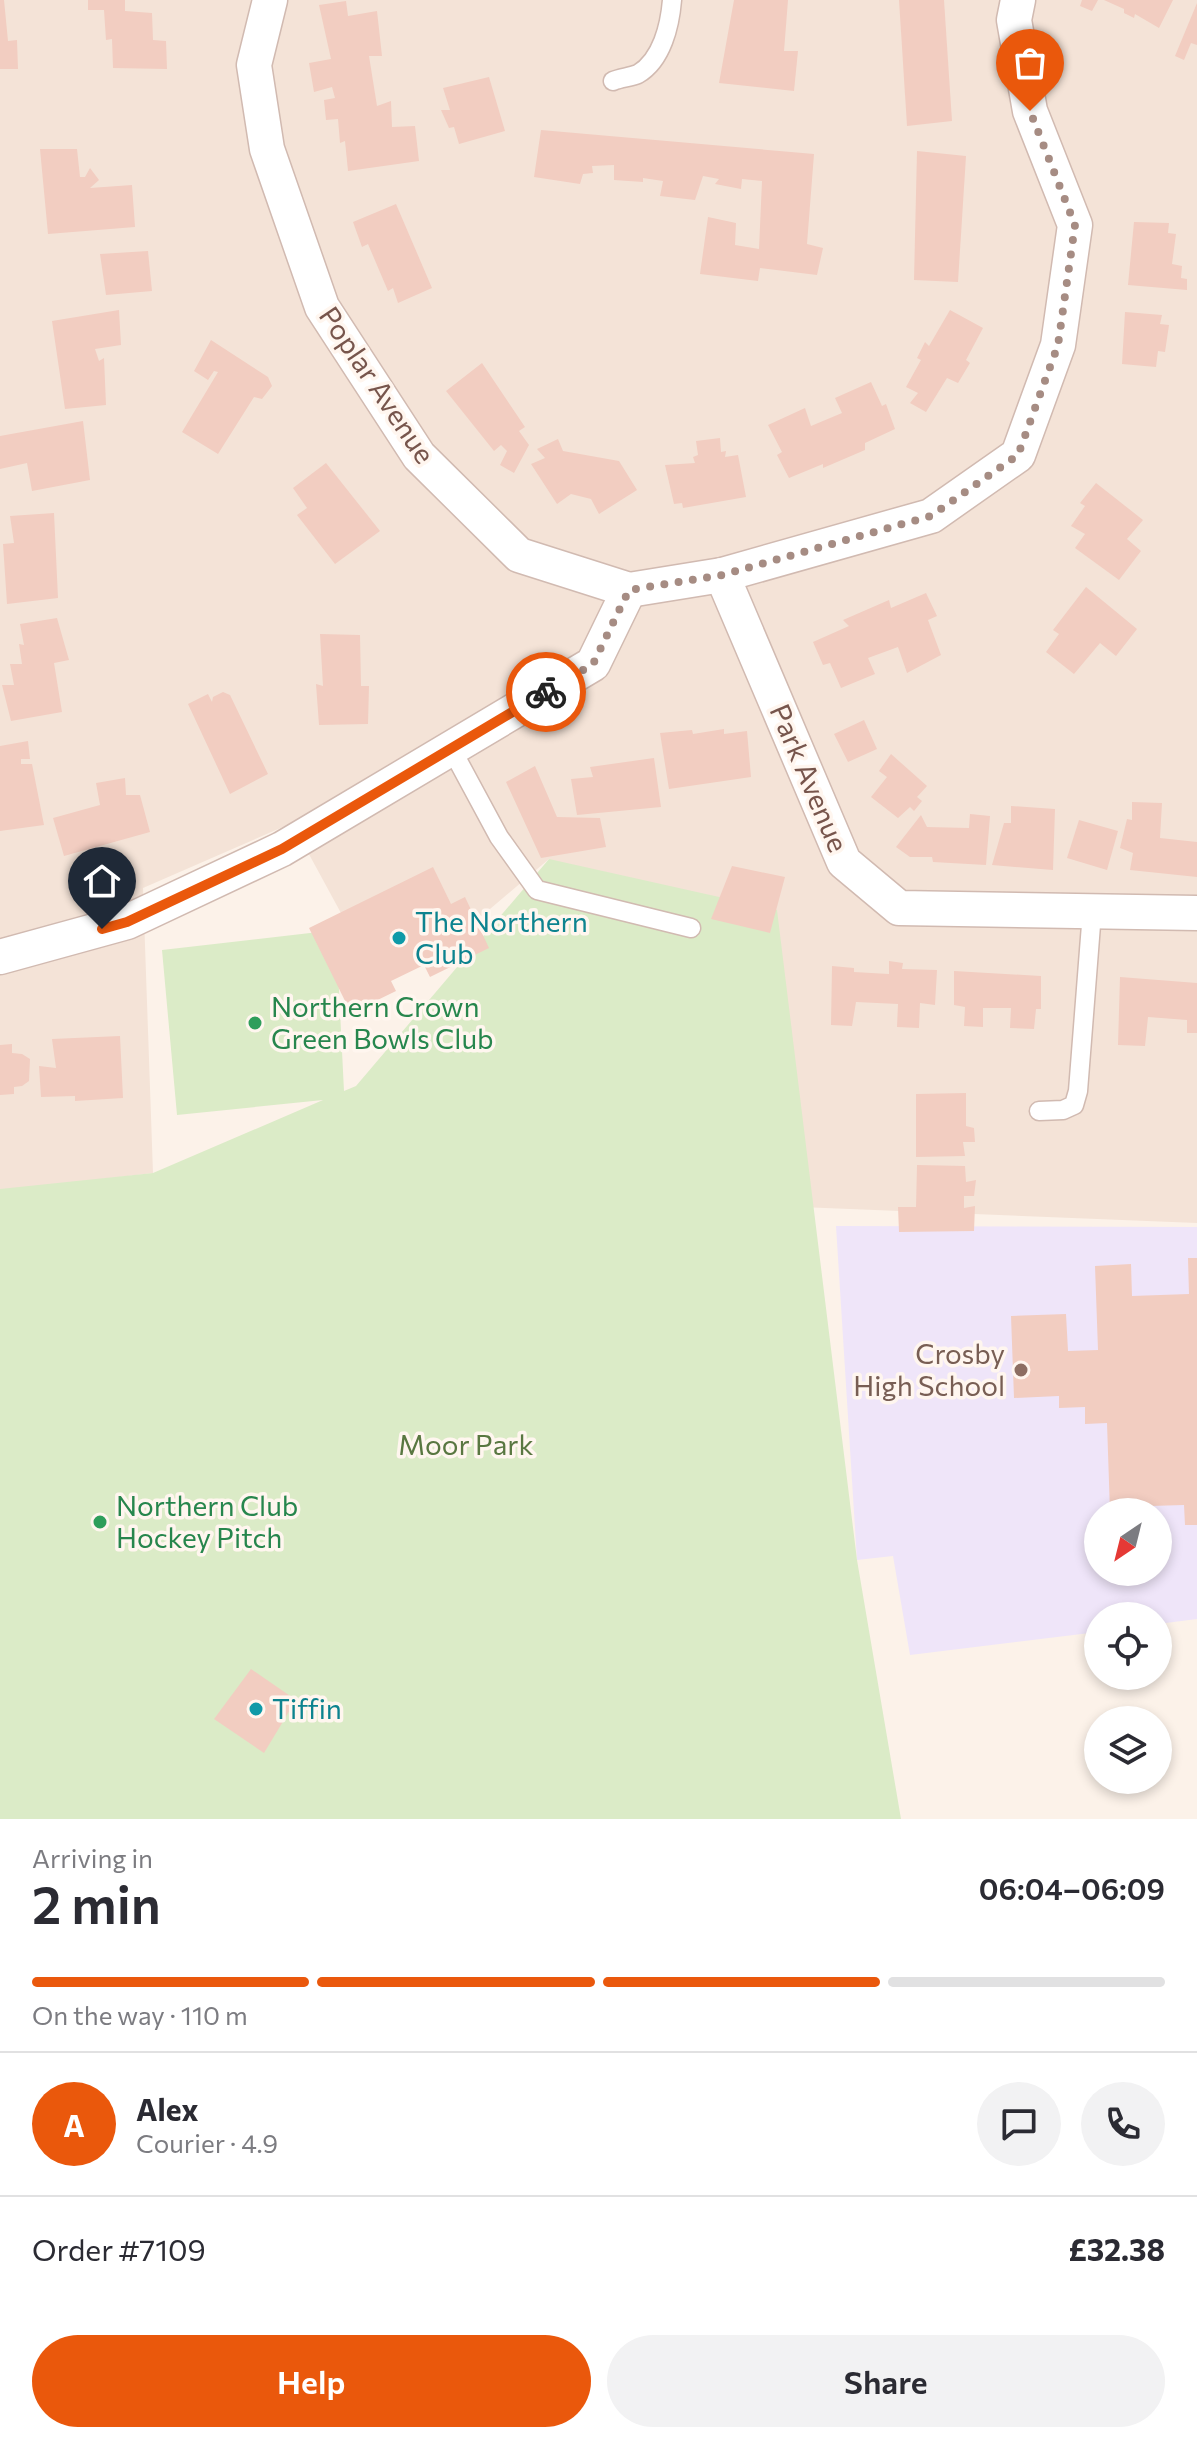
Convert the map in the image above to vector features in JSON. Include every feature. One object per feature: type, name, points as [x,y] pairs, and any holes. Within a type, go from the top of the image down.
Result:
[{"type":"street","name":"Poplar Avenue","points":[[270,0],[254,65],[267,149],[322,307],[419,456],[519,555],[629,590],[722,575],[931,516],[1018,455],[1058,345],[1075,225],[1030,111],[1014,20],[1018,0]]},
{"type":"street","name":"Park Avenue","points":[[722,575],[844,862],[899,908],[1197,913]]},
{"type":"street","points":[[0,957],[127,922],[282,849],[593,664],[629,590]]},
{"type":"lane","points":[[613,81],[638,73],[661,48],[668,31],[672,0]]},
{"type":"lane","points":[[451,748],[499,837],[537,890],[691,928]]},
{"type":"lane","points":[[1039,1111],[1063,1110],[1074,1105],[1078,1091],[1092,912]]},
{"type":"shaded area","points":[[0,0],[1197,0],[1197,1223],[800,1207],[549,859],[424,965],[360,948],[292,823],[143,888],[153,1173],[0,1191]]},
{"type":"shaded area","name":"Crosby High School","points":[[836,1226],[1197,1227],[1197,1619],[1172,1622],[1172,1602],[1084,1602],[1084,1634],[910,1655],[893,1556],[857,1560]]},
{"type":"green space","name":"Moor Park","points":[[549,859],[777,910],[857,1560],[901,1819],[0,1819],[0,1189],[153,1173],[323,1100],[177,1115],[162,950],[336,930],[344,1091],[356,1086]]},
{"type":"building","points":[[0,0],[4,0],[8,41],[17,40],[18,69],[0,69]]},
{"type":"building","points":[[88,0],[125,0],[125,11],[152,13],[153,40],[166,41],[167,69],[113,68],[112,39],[106,40],[104,10],[88,10]]},
{"type":"building","points":[[734,0],[788,0],[784,51],[798,51],[794,91],[719,83]]},
{"type":"building","points":[[899,0],[944,0],[952,121],[907,126]]},
{"type":"building","points":[[1082,0],[1098,0],[1092,11],[1080,6]]},
{"type":"building","points":[[1104,0],[1173,0],[1159,28],[1135,14],[1134,18],[1124,13],[1124,9]]},
{"type":"building","points":[[346,1],[348,16],[377,11],[382,56],[369,56],[377,106],[391,101],[392,127],[415,126],[419,161],[348,171],[345,141],[340,143],[338,119],[326,120],[324,100],[335,98],[332,87],[314,92],[309,63],[331,59],[319,5]]},
{"type":"building","points":[[1197,3],[1197,45],[1191,43],[1184,60],[1175,56]]},
{"type":"building","points":[[489,77],[505,131],[459,144],[454,127],[449,128],[441,110],[450,110],[443,88]]},
{"type":"building","points":[[541,130],[814,154],[807,244],[823,248],[817,275],[760,268],[758,281],[700,274],[708,217],[736,223],[735,245],[759,249],[762,181],[742,179],[741,189],[715,184],[719,179],[703,176],[695,200],[660,196],[663,181],[643,178],[643,182],[614,180],[614,165],[592,166],[593,173],[583,174],[580,184],[534,177]]},
{"type":"building","points":[[40,149],[77,149],[80,177],[85,177],[90,168],[99,180],[90,188],[132,185],[135,227],[48,234]]},
{"type":"building","points":[[917,151],[966,156],[958,282],[914,280]]},
{"type":"building","points":[[396,204],[432,288],[398,303],[393,288],[388,291],[368,244],[362,247],[353,222]]},
{"type":"building","points":[[1134,222],[1169,223],[1168,233],[1176,234],[1172,264],[1182,266],[1181,278],[1187,279],[1187,290],[1128,285]]},
{"type":"building","points":[[148,251],[152,291],[106,295],[100,254]]},
{"type":"building","points":[[119,310],[121,345],[95,349],[99,361],[104,358],[106,405],[65,409],[52,321]]},
{"type":"building","points":[[950,310],[983,328],[966,360],[970,363],[958,383],[947,378],[926,412],[910,403],[918,393],[906,387],[921,360],[917,358],[925,342],[929,346]]},
{"type":"building","points":[[1125,312],[1162,315],[1160,324],[1169,325],[1165,352],[1158,351],[1156,367],[1122,364]]},
{"type":"building","points":[[211,340],[268,377],[272,386],[262,399],[254,397],[218,454],[182,432],[218,372],[214,371],[208,380],[194,371]]},
{"type":"building","points":[[482,363],[525,427],[519,431],[529,445],[514,473],[500,465],[507,451],[501,445],[494,451],[446,391]]},
{"type":"building","points":[[871,382],[882,406],[886,404],[895,429],[865,443],[865,450],[789,478],[777,455],[782,452],[768,425],[805,408],[811,426],[842,413],[835,398]]},
{"type":"building","points":[[83,421],[90,480],[32,491],[27,463],[0,469],[0,436]]},
{"type":"building","points":[[720,438],[721,452],[726,451],[725,457],[738,455],[746,497],[683,508],[682,503],[674,504],[665,465],[695,463],[693,457],[698,455],[696,441]]},
{"type":"building","points":[[558,439],[563,451],[619,461],[637,490],[599,514],[591,499],[571,494],[557,504],[531,464],[545,458],[537,449]]},
{"type":"building","points":[[326,463],[380,531],[335,564],[297,515],[307,508],[293,488]]},
{"type":"building","points":[[1096,483],[1143,520],[1127,539],[1141,551],[1119,580],[1075,548],[1085,534],[1071,526],[1085,506],[1080,503]]},
{"type":"building","points":[[54,513],[58,598],[7,604],[3,544],[14,543],[10,516]]},
{"type":"building","points":[[1086,587],[1137,629],[1116,656],[1100,643],[1074,674],[1046,652],[1059,634],[1053,630]]},
{"type":"building","points":[[926,593],[937,616],[928,620],[941,655],[907,673],[898,647],[868,658],[875,674],[841,688],[830,663],[823,665],[813,642],[849,626],[843,620],[889,600],[891,608]]},
{"type":"building","points":[[57,618],[69,660],[54,663],[62,712],[11,721],[2,685],[14,685],[10,664],[22,664],[19,644],[24,645],[20,624]]},
{"type":"building","points":[[320,634],[360,635],[361,686],[369,686],[368,724],[319,725],[316,684],[323,686]]},
{"type":"building","points":[[223,692],[230,695],[268,774],[230,794],[188,704],[208,694],[212,702],[213,697]]},
{"type":"building","points":[[864,720],[877,749],[848,762],[834,734]]},
{"type":"building","points":[[724,729],[724,734],[747,731],[751,777],[669,789],[660,733],[692,730],[693,734]]},
{"type":"building","points":[[28,741],[30,759],[21,759],[21,764],[32,764],[44,825],[0,831],[0,746]]},
{"type":"building","points":[[891,754],[927,786],[917,797],[922,801],[914,811],[910,807],[898,818],[871,797],[887,777],[879,771]]},
{"type":"building","points":[[654,758],[661,807],[577,815],[571,779],[593,777],[590,767]]},
{"type":"building","points":[[535,766],[557,817],[600,818],[606,847],[541,858],[506,782]]},
{"type":"building","points":[[125,778],[126,795],[140,795],[150,832],[64,856],[53,818],[100,805],[96,783]]},
{"type":"building","points":[[1132,802],[1162,803],[1160,838],[1197,842],[1197,877],[1130,870],[1133,853],[1120,848],[1127,819],[1132,820]]},
{"type":"building","points":[[1011,806],[1055,809],[1053,870],[992,865],[1004,823],[1011,823]]},
{"type":"building","points":[[970,814],[990,816],[986,865],[933,862],[932,857],[910,857],[896,847],[921,815],[927,827],[969,828]]},
{"type":"building","points":[[1079,820],[1118,831],[1107,870],[1067,858]]},
{"type":"building","points":[[732,866],[785,877],[770,933],[711,919]]},
{"type":"building","name":"The Northern Club","points":[[433,867],[451,904],[465,897],[489,948],[430,977],[424,965],[391,981],[396,991],[351,1013],[309,928]]},
{"type":"building","points":[[889,961],[903,963],[902,969],[937,970],[935,1005],[920,1003],[919,1028],[897,1027],[898,1004],[856,1002],[852,1026],[831,1025],[832,966],[854,968],[854,972],[889,974]]},
{"type":"building","points":[[954,971],[1041,976],[1041,1009],[1036,1009],[1034,1029],[1010,1028],[1011,1008],[983,1008],[983,1027],[964,1026],[965,1007],[954,1005]]},
{"type":"building","points":[[1120,977],[1197,983],[1197,1033],[1187,1033],[1187,1020],[1148,1017],[1145,1046],[1118,1045]]},
{"type":"building","points":[[120,1036],[123,1098],[75,1101],[75,1096],[41,1097],[39,1066],[56,1068],[52,1039]]},
{"type":"building","points":[[12,1044],[12,1053],[30,1059],[29,1081],[14,1087],[14,1094],[0,1095],[0,1045]]},
{"type":"building","points":[[966,1093],[966,1126],[974,1128],[975,1142],[963,1142],[965,1156],[916,1157],[916,1094]]},
{"type":"building","points":[[917,1165],[965,1166],[966,1182],[976,1180],[974,1196],[964,1196],[964,1208],[975,1206],[974,1231],[899,1232],[898,1207],[916,1207]]},
{"type":"building","points":[[1188,1258],[1197,1258],[1197,1525],[1185,1525],[1184,1505],[1172,1505],[1172,1498],[1110,1498],[1107,1423],[1085,1424],[1085,1407],[1059,1408],[1059,1396],[1014,1398],[1011,1316],[1066,1314],[1068,1351],[1098,1350],[1095,1266],[1131,1264],[1132,1296],[1189,1294]]},
{"type":"building","name":"Tiffin","points":[[251,1669],[296,1700],[264,1753],[214,1719]]},
{"type":"way so far","points":[[546,692],[593,664],[629,590],[722,575],[931,516],[1018,455],[1058,345],[1075,225],[1030,111]]},
{"type":"place","name":"The Northern Club","points":[[399,938]]},
{"type":"place","name":"Northern Crown Green Bowls Club","points":[[255,1023]]},
{"type":"place","name":"Crosby High School","points":[[1021,1370]]},
{"type":"place","name":"Northern Club Hockey Pitch","points":[[100,1522]]},
{"type":"place","name":"Tiffin","points":[[256,1709]]},
{"type":"route","points":[[102,929],[127,922],[282,849],[546,692]]}]
